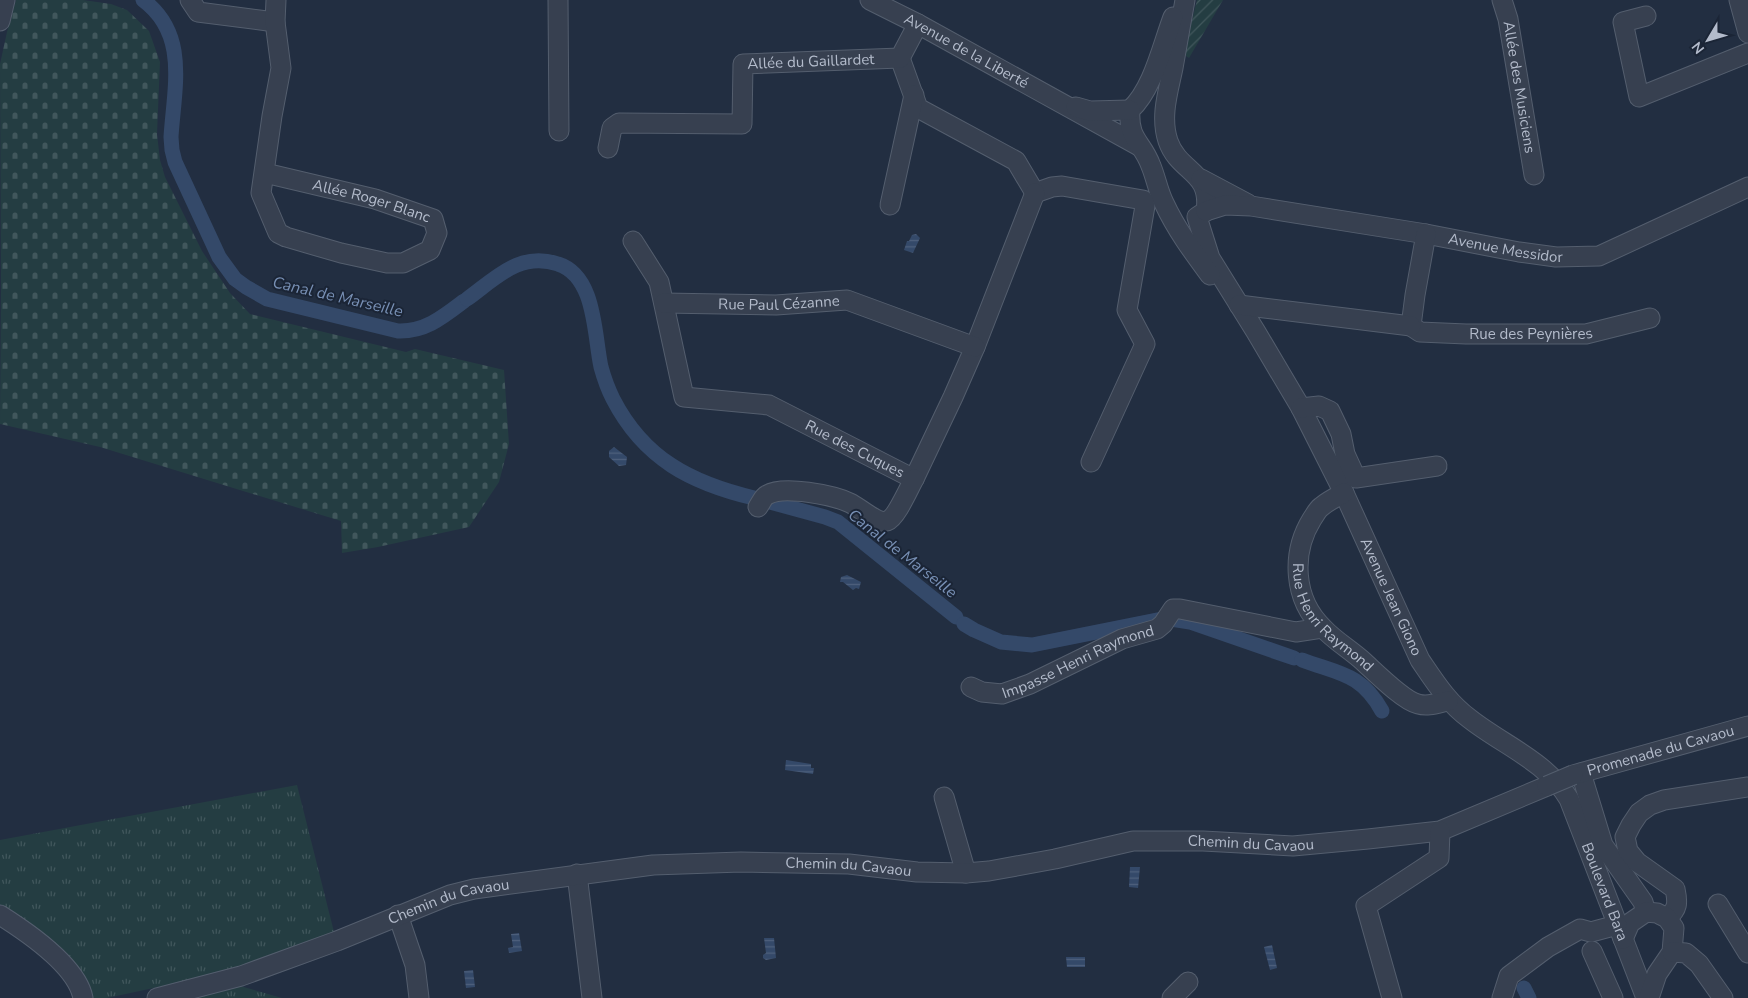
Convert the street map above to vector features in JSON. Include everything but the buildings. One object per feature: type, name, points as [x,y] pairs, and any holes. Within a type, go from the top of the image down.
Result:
[{"type":"street","points":[[0,21],[5,0]]},
{"type":"street","points":[[190,0],[198,12],[275,22]]},
{"type":"street","name":"Allée Roger Blanc","points":[[265,173],[375,199],[433,219],[437,232],[430,250],[403,263],[387,263],[286,237],[278,233],[261,192],[281,68],[275,22],[276,0]]},
{"type":"street","points":[[558,0],[559,131]]},
{"type":"street","name":"Avenue de la Liberté","points":[[870,0],[918,24],[1140,147]]},
{"type":"street","points":[[1134,107],[1148,87],[1179,0]]},
{"type":"street","points":[[1185,0],[1164,118],[1168,141],[1179,160],[1201,179]]},
{"type":"street","name":"Allée des Musiciens","points":[[1502,0],[1508,19],[1534,176]]},
{"type":"street","points":[[1739,0],[1748,33]]},
{"type":"street","points":[[1646,16],[1623,22],[1638,97],[1748,53]]},
{"type":"street","points":[[918,24],[900,58],[918,108],[1016,161],[1035,193],[1052,187],[1062,186],[1143,200],[1145,206],[1127,310],[1145,344],[1091,462]]},
{"type":"street","name":"Allée du Gaillardet","points":[[608,148],[612,128],[619,123],[742,124],[744,64],[900,58]]},
{"type":"street","points":[[890,205],[914,95]]},
{"type":"street","name":"Avenue de la Liberté","points":[[1061,102],[1090,112],[1134,107]]},
{"type":"street","points":[[1134,107],[1145,104],[1154,108],[1164,118]]},
{"type":"street","name":"Avenue Jean Giono","points":[[1134,107],[1131,132],[1152,167],[1163,202],[1172,219],[1250,334],[1274,363]]},
{"type":"street","name":"Avenue Jean Giono","points":[[1201,179],[1207,190],[1208,201],[1202,214],[1210,258],[1300,408],[1344,493],[1420,660],[1448,700],[1470,720],[1540,766],[1566,780]]},
{"type":"street","name":"Avenue Messidor","points":[[1201,179],[1251,206]]},
{"type":"street","name":"Avenue Messidor","points":[[1202,214],[1225,206],[1251,206],[1426,234],[1519,252],[1556,257],[1599,256],[1748,188]]},
{"type":"street","name":"Rue des Cuques","points":[[633,241],[659,282],[684,397],[769,405],[914,479],[953,397],[1035,193]]},
{"type":"street","points":[[1172,219],[1187,220],[1202,214]]},
{"type":"street","points":[[1411,326],[1414,294],[1426,234]]},
{"type":"street","name":"Rue Paul Cézanne","points":[[664,303],[776,305],[847,300],[974,347]]},
{"type":"street","name":"Rue des Peynières","points":[[1239,305],[1411,326],[1420,332],[1466,334],[1586,334],[1650,318]]},
{"type":"street","points":[[1300,408],[1319,406],[1330,411],[1341,434],[1345,454],[1356,478],[1437,466]]},
{"type":"street","points":[[762,501],[774,491],[803,491],[829,496],[849,503],[878,521],[887,521],[893,516],[914,479]]},
{"type":"street","name":"Rue Henri Raymond","points":[[1344,493],[1327,501],[1319,508],[1306,530],[1299,550],[1298,570],[1300,589],[1309,610],[1322,628],[1359,656],[1402,695],[1417,704],[1432,705],[1448,700]]},
{"type":"street","name":"Impasse Henri Raymond","points":[[971,686],[982,692],[1002,694],[1030,684],[1122,639],[1158,630],[1173,609],[1296,632],[1322,628]]},
{"type":"street","name":"Promenade du Cavaou","points":[[1566,780],[1748,726]]},
{"type":"street","points":[[1566,780],[1603,845],[1643,902],[1646,912]]},
{"type":"street","name":"Chemin du Cavaou","points":[[164,997],[241,976],[338,941],[450,895],[474,889],[653,865],[741,862],[850,864],[917,872],[966,873],[989,871],[1055,859],[1133,841],[1203,841],[1293,846],[1440,831],[1566,780]]},
{"type":"street","name":"Boulevard Bara","points":[[1566,780],[1575,813],[1646,995]]},
{"type":"street","points":[[1667,918],[1676,910],[1678,902],[1675,889],[1637,862],[1628,851],[1625,837],[1631,825],[1639,814],[1650,805],[1664,800],[1748,787]]},
{"type":"street","points":[[944,797],[966,873]]},
{"type":"street","points":[[1392,998],[1366,906],[1439,858],[1440,831]]},
{"type":"street","points":[[577,874],[592,998]]},
{"type":"street","points":[[1718,904],[1748,954]]},
{"type":"street","points":[[1502,998],[1509,976],[1548,947],[1580,929],[1591,932],[1620,932],[1646,912],[1657,913],[1667,918],[1674,928],[1672,952],[1646,995],[1620,998]]},
{"type":"street","points":[[398,915],[415,965],[419,998]]},
{"type":"street","points":[[2,921],[54,955],[68,969],[80,986],[84,998]]},
{"type":"street","points":[[1592,951],[1613,998]]},
{"type":"street","points":[[1672,952],[1686,953],[1699,964],[1723,998]]},
{"type":"street","points":[[1172,998],[1188,982]]},
{"type":"green space","points":[[16,0],[83,0],[111,4],[127,10],[149,31],[160,62],[157,134],[160,160],[165,177],[202,251],[230,293],[250,314],[406,352],[415,349],[504,370],[509,444],[499,482],[469,527],[342,553],[341,521],[100,447],[0,424],[0,64]]},
{"type":"green space","points":[[1197,0],[1223,0],[1189,58],[1184,52]]},
{"type":"green space","points":[[297,785],[334,932],[219,974],[107,998],[89,998],[0,907],[0,840]]},
{"type":"green space","points":[[233,984],[282,998],[195,998]]},
{"type":"water","points":[[916,234],[920,238],[913,253],[904,250],[907,241],[909,241],[912,235]]},
{"type":"water","points":[[614,447],[627,457],[626,465],[619,466],[609,457],[609,451]]},
{"type":"water","points":[[847,575],[861,582],[859,589],[853,590],[843,582],[840,582],[841,577]]},
{"type":"water","points":[[786,760],[811,764],[811,768],[814,768],[813,774],[785,770]]},
{"type":"water","points":[[1130,867],[1140,867],[1138,888],[1129,887]]},
{"type":"water","points":[[519,933],[522,951],[509,953],[508,948],[513,947],[511,934]]},
{"type":"water","points":[[764,938],[774,938],[776,958],[766,960],[763,958],[763,955],[766,953]]},
{"type":"water","points":[[1272,945],[1277,968],[1270,970],[1264,947]]},
{"type":"water","points":[[1066,957],[1085,957],[1085,967],[1067,967]]},
{"type":"water","points":[[473,970],[475,987],[466,988],[464,971]]},
{"type":"waterway","name":"Canal de Marseille","points":[[143,0],[158,14],[167,29],[173,45],[176,81],[171,137],[175,162],[219,257],[235,279],[267,299],[398,331],[408,331],[425,326],[441,318],[464,301]]},
{"type":"waterway","name":"Canal de Marseille","points":[[467,299],[499,275],[520,264],[544,261],[558,264],[570,271],[580,281],[591,308],[601,367],[608,387],[625,420],[639,438],[671,465],[690,476],[710,485],[754,498]]},
{"type":"waterway","name":"Canal de Marseille","points":[[770,502],[838,522],[956,617]]},
{"type":"waterway","name":"Canal de Marseille","points":[[964,624],[1001,642],[1032,645],[1162,619]]},
{"type":"waterway","name":"Canal de Marseille","points":[[1171,619],[1190,622],[1294,658]]},
{"type":"waterway","name":"Canal de Marseille","points":[[1302,660],[1348,676],[1366,689],[1382,711]]},
{"type":"waterway","name":"Canal de Marseille","points":[[1524,988],[1529,998]]}]
